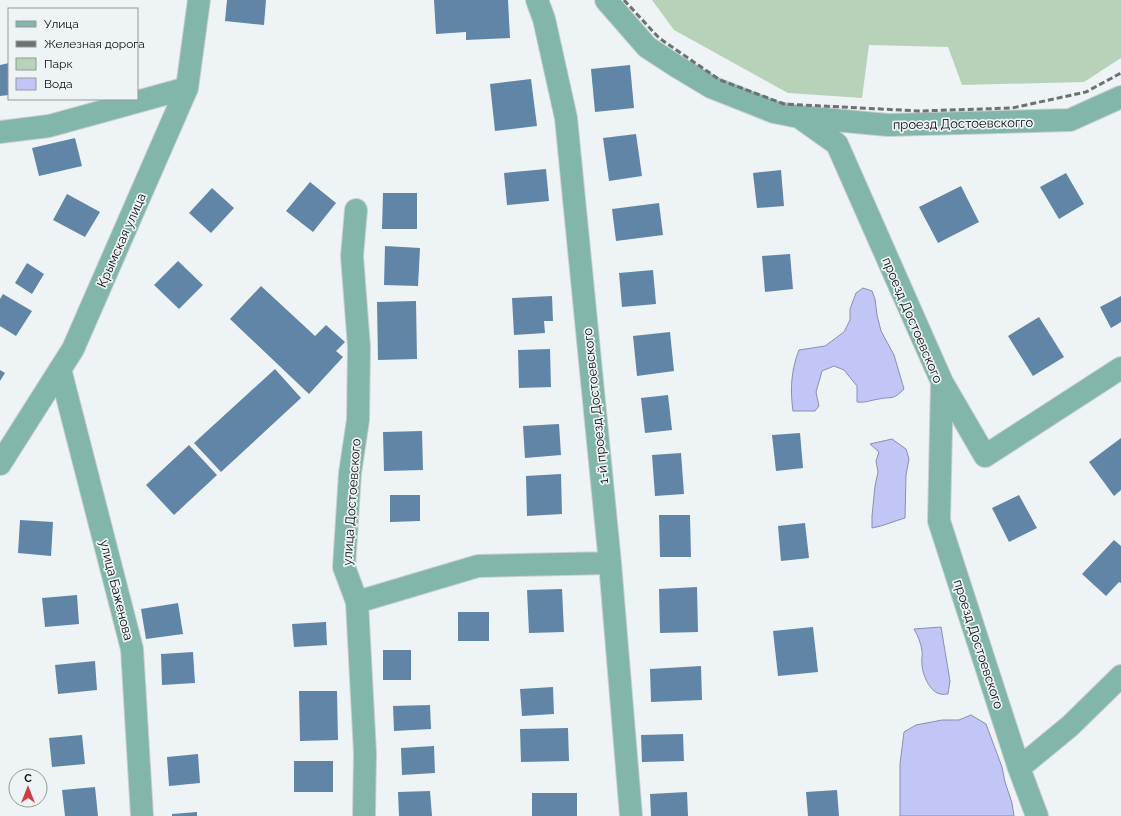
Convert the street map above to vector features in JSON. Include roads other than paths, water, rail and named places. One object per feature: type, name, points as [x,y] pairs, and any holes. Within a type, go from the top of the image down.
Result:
[{"type":"street","name":"Крымская улица","points":[[0,464],[73,349],[187,88],[199,0]]},
{"type":"street","name":"1-й проезд Достоевского","points":[[537,0],[544,19],[566,118],[610,563],[631,816]]},
{"type":"street","name":"проезд Достоевского","points":[[606,0],[647,47],[676,66],[711,87],[774,112],[800,117],[837,144],[942,382],[939,521],[1019,768],[1037,816]]},
{"type":"street","points":[[0,132],[49,126],[187,88]]},
{"type":"street","name":"проезд Достоевскогго","points":[[800,117],[888,124],[1070,120],[1121,97]]},
{"type":"street","name":"улица Достоевского","points":[[356,210],[352,256],[359,347],[358,420],[350,473],[344,567],[357,602],[365,753],[364,816]]},
{"type":"street","points":[[942,382],[985,456],[1121,368]]},
{"type":"street","name":"улица Баженова","points":[[60,369],[132,649],[142,816]]},
{"type":"street","points":[[357,602],[478,566],[610,563]]},
{"type":"street","points":[[1019,768],[1070,726],[1121,676]]},
{"type":"water","points":[[863,288],[872,291],[881,331],[894,355],[904,389],[892,397],[866,402],[857,402],[857,386],[844,370],[834,366],[822,371],[816,392],[819,406],[815,411],[793,411],[792,380],[794,365],[799,350],[825,346],[844,332],[850,320],[850,309],[856,293]]},
{"type":"water","points":[[892,439],[906,449],[909,459],[906,475],[905,518],[872,528],[875,486],[878,472],[876,461],[879,452],[870,444]]},
{"type":"water","points":[[941,627],[950,681],[948,694],[937,693],[927,682],[922,668],[921,645],[914,629]]},
{"type":"water","points":[[971,715],[986,724],[1002,767],[1014,816],[900,816],[900,764],[904,732],[916,725],[942,720],[959,720]]},
{"type":"railway","points":[[624,0],[659,38],[720,80],[784,104],[919,111],[1012,108],[1086,92],[1121,73]]}]
